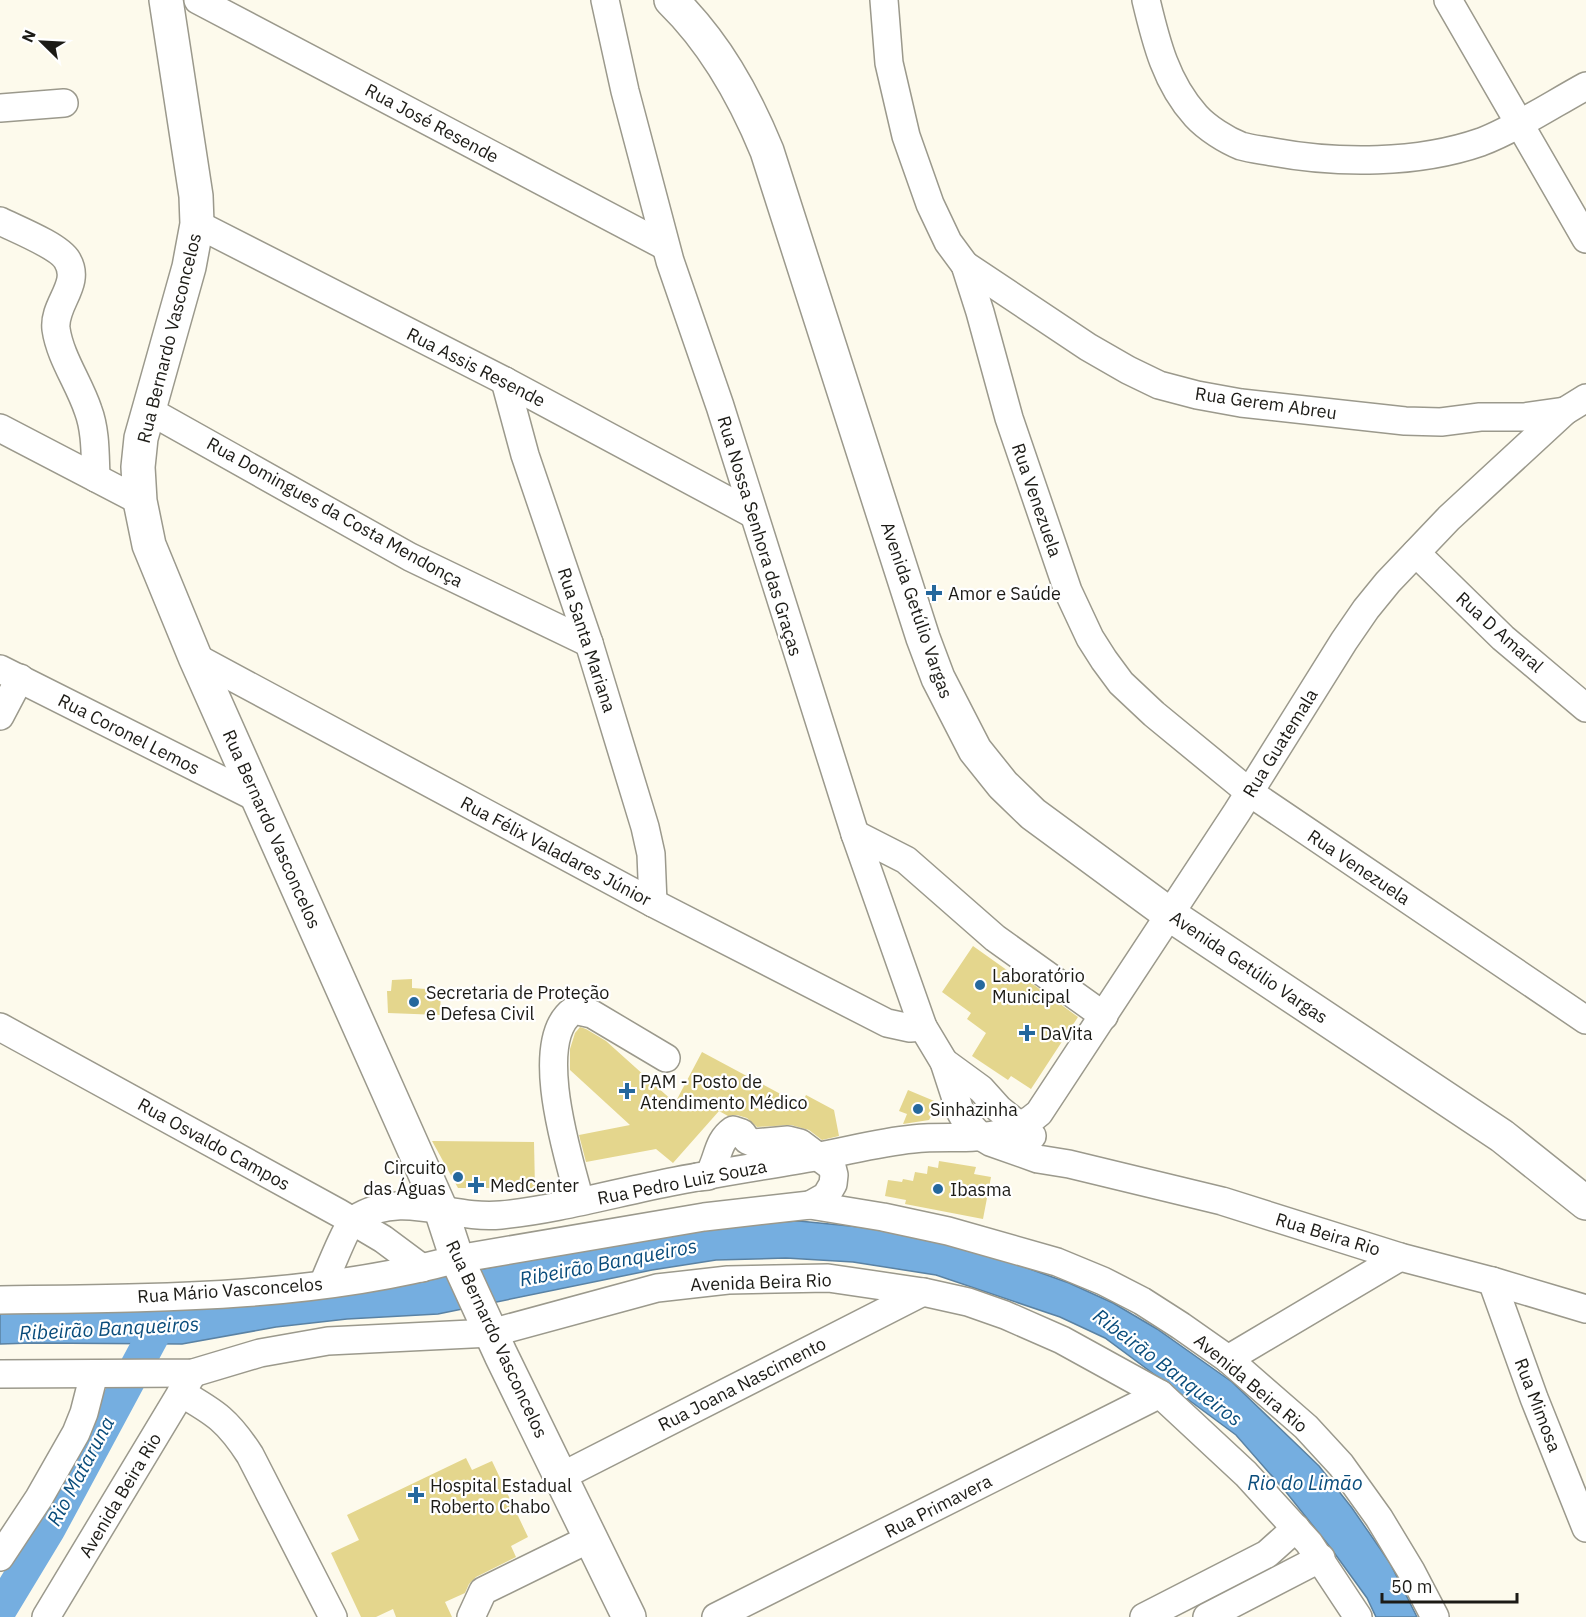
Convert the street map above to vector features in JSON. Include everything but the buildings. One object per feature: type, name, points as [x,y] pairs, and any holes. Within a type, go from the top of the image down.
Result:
[{"type":"main road","name":"Rua Bernardo Vasconcelos","points":[[166,0],[196,196],[197,224],[189,267],[141,438],[138,467],[140,501],[149,545],[195,657],[441,1210],[459,1263],[630,1617]]},
{"type":"main road","name":"Avenida Getúlio Vargas","points":[[684,3],[749,107],[767,152],[923,638],[938,678],[975,750],[1003,785],[1033,814],[1113,874],[1502,1136],[1586,1203]]},
{"type":"street","name":"Rua José Resende","points":[[198,0],[666,246]]},
{"type":"street","name":"Rua Nossa Senhora das Graças","points":[[605,0],[625,91],[666,246],[720,406],[855,834],[923,1027],[944,1062],[960,1111]]},
{"type":"street","name":"Rua Venezuela","points":[[884,0],[889,63],[906,136],[930,204],[948,242],[965,265],[1009,418],[1068,591],[1090,638],[1121,683],[1154,714],[1249,792],[1586,1020]]},
{"type":"street","points":[[1146,0],[1157,46],[1171,82],[1196,116],[1214,131],[1241,146],[1292,155],[1335,159],[1410,158],[1479,142],[1586,86]]},
{"type":"street","points":[[1448,0],[1586,239]]},
{"type":"street","points":[[0,108],[64,104]]},
{"type":"street","points":[[0,221],[60,252],[72,269],[72,280],[57,316],[56,328],[60,344],[89,411],[94,437],[96,478]]},
{"type":"street","name":"Rua Assis Resende","points":[[197,224],[505,381],[753,514]]},
{"type":"street","name":"Rua Gerem Abreu","points":[[965,265],[1088,347],[1128,370],[1159,385],[1197,395],[1241,403],[1405,421],[1441,422],[1480,417],[1524,417],[1575,405]]},
{"type":"street","name":"Rua Santa Mariana","points":[[505,381],[525,455],[589,643],[645,827],[651,854],[653,903]]},
{"type":"street","name":"Rua Guatemala","points":[[1020,1127],[1039,1113],[1249,792],[1344,641],[1388,582],[1473,496],[1575,405]]},
{"type":"street","name":"Rua Domingues da Costa Mendonça","points":[[148,410],[410,557],[589,643]]},
{"type":"street","points":[[0,428],[140,501]]},
{"type":"street","name":"Rua D Amaral","points":[[1416,553],[1503,638],[1586,708]]},
{"type":"street","name":"Rua Félix Valadares Júnior","points":[[195,657],[653,903],[887,1023],[910,1028],[923,1027]]},
{"type":"street","points":[[0,716],[10,673]]},
{"type":"street","name":"Rua Coronel Lemos","points":[[10,673],[259,799]]},
{"type":"street","points":[[855,834],[906,860],[995,938],[1104,1016]]},
{"type":"street","points":[[580,1202],[558,1111],[553,1047],[559,1026],[565,1016],[574,1010],[583,1011],[666,1058]]},
{"type":"street","name":"Rua Osvaldo Campos","points":[[0,1027],[352,1221],[383,1239],[422,1268]]},
{"type":"street","name":"Rua Nossa Senhora das Graças","points":[[944,1062],[994,1102]]},
{"type":"street","name":"Rua Beira Rio","points":[[915,1138],[960,1111],[972,1100],[994,1102],[1020,1127],[1069,1164]]},
{"type":"street","points":[[980,1136],[989,1127],[994,1102]]},
{"type":"street","name":"Rua Beira Rio","points":[[960,1111],[980,1136],[1020,1154],[1222,1201],[1400,1257],[1586,1309]]},
{"type":"street","name":"Rua Beira Rio","points":[[851,1149],[915,1138],[998,1136],[1020,1127]]},
{"type":"street","points":[[698,1177],[708,1176],[724,1137],[733,1130],[742,1133],[747,1140],[754,1143],[788,1140],[800,1143],[832,1167],[833,1184],[826,1196],[810,1205]]},
{"type":"street","points":[[844,1212],[837,1201],[837,1185],[840,1169],[851,1149]]},
{"type":"street","name":"Rua Pedro Luiz Souza","points":[[352,1221],[369,1212],[404,1204],[471,1214],[501,1215],[580,1202],[698,1177],[851,1149]]},
{"type":"street","name":"Avenida Beira Rio","points":[[459,1263],[704,1216],[810,1205],[884,1217],[948,1231],[1057,1262],[1103,1281],[1142,1301],[1228,1359],[1306,1427],[1341,1465],[1379,1518],[1435,1617]]},
{"type":"street","points":[[323,1284],[352,1221]]},
{"type":"street","points":[[1228,1359],[1400,1257]]},
{"type":"street","name":"Rua Mário Vasconcelos","points":[[0,1300],[200,1296],[323,1284],[459,1263]]},
{"type":"street","name":"Avenida Beira Rio","points":[[0,1374],[100,1374],[180,1380],[260,1353],[328,1341],[487,1324],[657,1288],[728,1280],[828,1278],[923,1292],[968,1302],[1005,1315],[1062,1340],[1160,1394],[1246,1474],[1296,1528],[1321,1558],[1358,1617]]},
{"type":"street","name":"Rua Mimosa","points":[[1492,1281],[1534,1398],[1586,1528]]},
{"type":"street","name":"Rua Joana Nascimento","points":[[562,1476],[923,1292]]},
{"type":"street","points":[[0,1557],[39,1498],[75,1432],[100,1374]]},
{"type":"street","points":[[180,1380],[223,1419],[250,1455],[333,1617]]},
{"type":"street","name":"Avenida Beira Rio","points":[[46,1617],[180,1380]]},
{"type":"street","name":"Rua Primavera","points":[[716,1617],[1160,1394]]},
{"type":"street","points":[[1144,1617],[1267,1554],[1296,1528]]},
{"type":"street","points":[[471,1617],[483,1591],[591,1538]]},
{"type":"street","points":[[1207,1617],[1321,1558]]},
{"type":"water","name":"Rio do Limão","points":[[799,1221],[860,1227],[923,1237],[999,1258],[1069,1283],[1113,1303],[1157,1329],[1232,1382],[1319,1466],[1352,1508],[1390,1563],[1417,1617],[1376,1617],[1367,1598],[1330,1547],[1236,1435],[1105,1338],[1060,1317],[936,1275],[853,1262],[786,1258],[716,1260],[652,1270],[438,1314],[347,1319],[276,1327],[182,1344],[0,1344],[0,1313],[140,1311],[323,1294],[431,1279],[633,1240],[756,1223]]},
{"type":"waterway","name":"Rio Mataruna","points":[[0,1610],[49,1529],[156,1330]]},
{"type":"place","name":"Amor e Saúde","points":[[934,593]]},
{"type":"place","name":"Laboratório Municipal","points":[[980,985]]},
{"type":"place","name":"Secretaria de Proteção e Defesa Civil","points":[[414,1002]]},
{"type":"place","name":"DaVita","points":[[1027,1033]]},
{"type":"place","name":"PAM - Posto de Atendimento Médico","points":[[627,1091]]},
{"type":"place","name":"Sinhazinha","points":[[918,1109]]},
{"type":"place","name":"Circuito das Águas","points":[[458,1177]]},
{"type":"place","name":"MedCenter","points":[[476,1185]]},
{"type":"place","name":"Ibasma","points":[[938,1189]]},
{"type":"place","name":"Hospital Estadual Roberto Chabo","points":[[416,1495]]},
{"type":"water label","name":"Ribeirão Banqueiros","points":[[608,1262]]},
{"type":"water label","name":"Ribeirão Banqueiros","points":[[109,1328]]},
{"type":"water label","name":"Ribeirão Banqueiros","points":[[1168,1367]]}]
